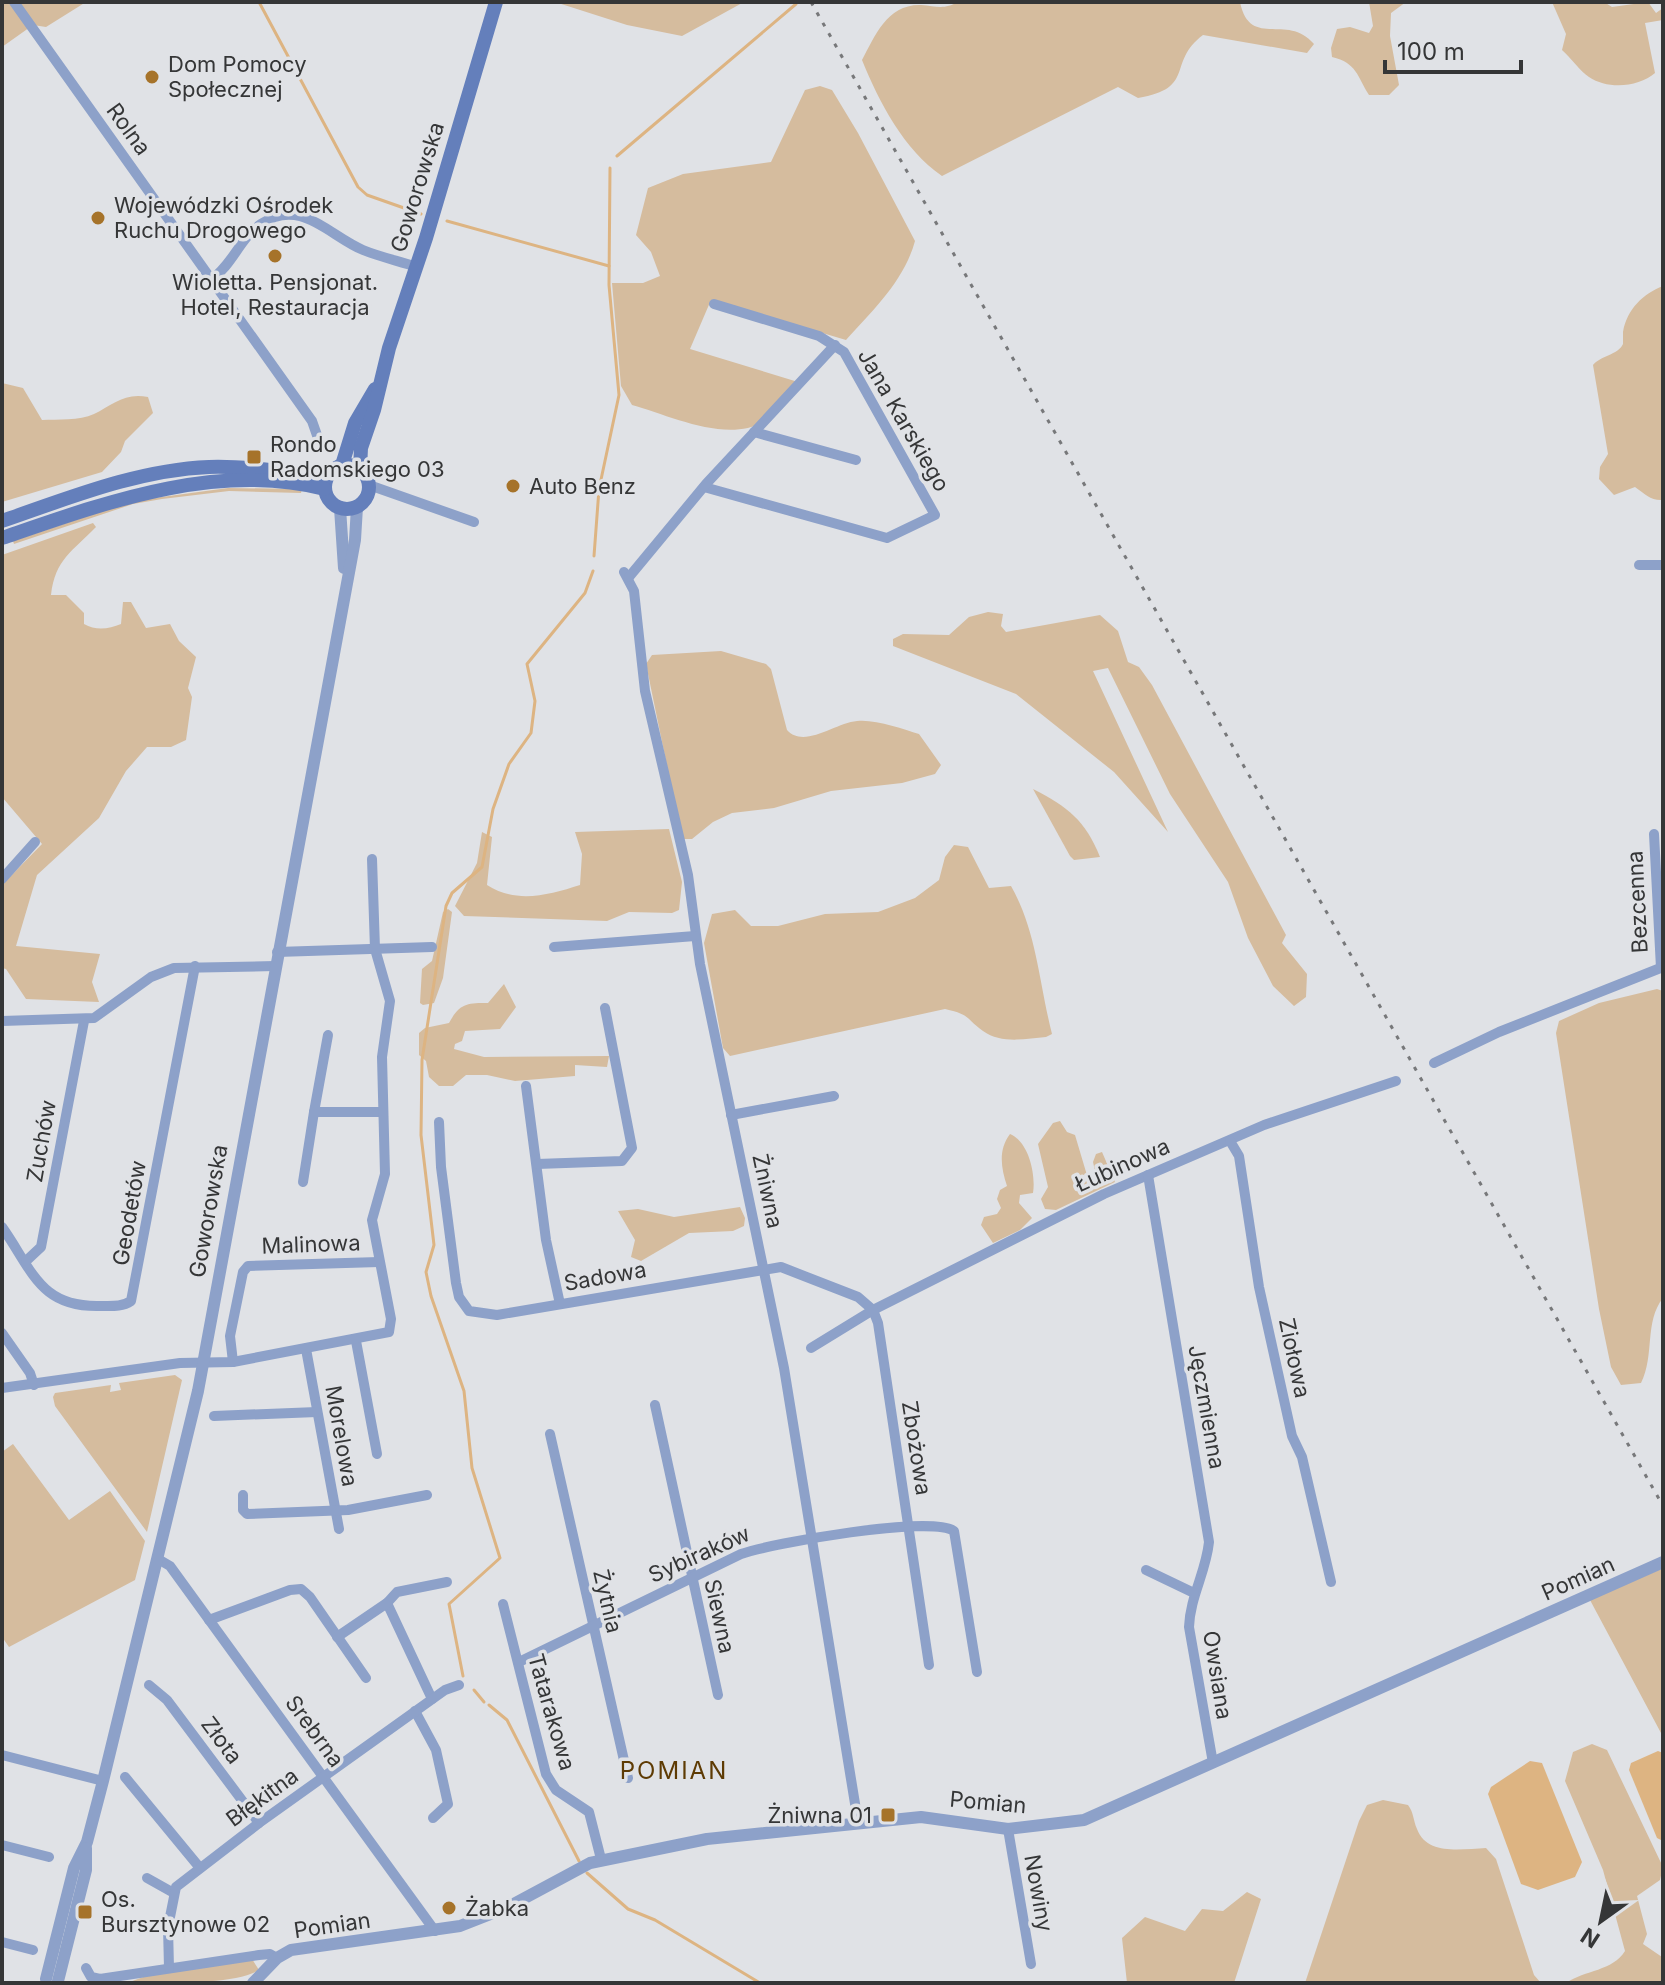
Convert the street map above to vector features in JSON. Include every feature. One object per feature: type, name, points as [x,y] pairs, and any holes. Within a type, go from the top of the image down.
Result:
[{"type":"main road","name":"Goworowska","points":[[360,469],[361,448],[374,410],[378,385],[417,267],[496,2]]},
{"type":"main road","name":"Goworowska","points":[[336,468],[359,414],[378,385]]},
{"type":"main road","points":[[2,521],[126,480],[177,470],[252,466],[336,468],[360,469],[369,485],[367,497],[357,507],[340,508],[329,501],[325,489],[336,468]]},
{"type":"main road","points":[[2,538],[130,496],[181,486],[272,482],[325,489]]},
{"type":"street","name":"Rolna","points":[[14,2],[312,421],[319,441]]},
{"type":"street","points":[[212,279],[225,269],[258,226],[273,218],[289,215],[311,218],[365,251],[417,267]]},
{"type":"street","points":[[704,487],[835,345],[819,336],[714,304]]},
{"type":"street","name":"Jana Karskiego","points":[[704,487],[887,538],[935,515],[844,352],[835,345]]},
{"type":"street","points":[[754,432],[856,460]]},
{"type":"street","points":[[369,485],[474,522]]},
{"type":"street","name":"Żniwna","points":[[704,487],[626,575],[638,619],[645,691],[688,875],[695,936],[764,1268],[813,1540],[858,1822]]},
{"type":"street","name":"Goworowska","points":[[50,1982],[86,1870],[87,1842],[203,1364],[355,540],[357,507]]},
{"type":"street","name":"Goworowska","points":[[340,508],[345,582]]},
{"type":"street","points":[[1639,565],[1663,565]]},
{"type":"street","name":"Bezcenna","points":[[1654,834],[1660,880],[1662,967]]},
{"type":"street","points":[[2,879],[35,842]]},
{"type":"street","points":[[2,1388],[180,1363],[233,1362],[385,1335],[391,1319],[372,1215],[385,1174],[382,1057],[390,1001],[375,949],[372,859]]},
{"type":"street","points":[[554,947],[695,936]]},
{"type":"street","points":[[277,952],[432,947]]},
{"type":"street","points":[[2,1021],[84,1021],[106,1012],[163,971],[195,966],[275,966]]},
{"type":"street","name":"Geodetów","points":[[2,1227],[51,1296],[66,1304],[115,1306],[131,1301],[195,966]]},
{"type":"street","points":[[1434,1063],[1499,1032],[1662,967]]},
{"type":"street","points":[[537,1164],[622,1161],[632,1148],[605,1008]]},
{"type":"street","name":"Zuchów","points":[[26,1261],[41,1247],[84,1021]]},
{"type":"street","points":[[303,1182],[328,1035]]},
{"type":"street","name":"Łubinowa","points":[[873,1310],[1148,1175],[1264,1125],[1396,1081]]},
{"type":"street","points":[[526,1086],[546,1240],[560,1304]]},
{"type":"street","points":[[731,1115],[834,1096]]},
{"type":"street","points":[[314,1112],[382,1112]]},
{"type":"street","name":"Sadowa","points":[[439,1122],[441,1167],[459,1297],[469,1311],[482,1315],[528,1312],[764,1268],[786,1268],[858,1297],[873,1310]]},
{"type":"street","name":"Ziołowa","points":[[1230,1141],[1239,1156],[1259,1287],[1292,1436],[1302,1457],[1331,1582]]},
{"type":"street","name":"Jęczmienna","points":[[1148,1175],[1209,1542],[1207,1559],[1194,1593]]},
{"type":"street","name":"Malinowa","points":[[233,1362],[230,1336],[243,1272],[248,1266],[379,1262]]},
{"type":"street","points":[[811,1348],[873,1310]]},
{"type":"street","name":"Zbożowa","points":[[873,1310],[878,1323],[929,1665]]},
{"type":"street","points":[[2,1333],[30,1373],[34,1385]]},
{"type":"street","points":[[356,1341],[377,1454]]},
{"type":"street","name":"Morelowa","points":[[306,1349],[339,1529]]},
{"type":"street","name":"Siewna","points":[[655,1405],[718,1695]]},
{"type":"street","points":[[214,1416],[317,1412]]},
{"type":"street","name":"Żytnia","points":[[550,1434],[628,1778]]},
{"type":"street","points":[[243,1495],[244,1512],[247,1514],[336,1511],[427,1495]]},
{"type":"street","name":"Sybiraków","points":[[519,1662],[756,1549],[909,1524],[946,1525],[954,1531],[977,1672]]},
{"type":"street","name":"Srebrna","points":[[158,1559],[170,1566],[435,1931]]},
{"type":"street","name":"Pomian","points":[[253,1983],[277,1958],[291,1950],[435,1931],[492,1915],[601,1859],[707,1839],[858,1822],[935,1817],[1008,1829],[1084,1820],[1663,1562]]},
{"type":"street","points":[[1146,1570],[1194,1593]]},
{"type":"street","points":[[337,1637],[403,1590],[447,1582]]},
{"type":"street","points":[[209,1620],[290,1590],[301,1589],[366,1678]]},
{"type":"street","name":"Owsiana","points":[[1194,1593],[1190,1606],[1192,1654],[1213,1763]]},
{"type":"street","points":[[387,1603],[432,1699]]},
{"type":"street","name":"Tatarakowa","points":[[503,1604],[546,1774],[562,1796],[589,1812],[601,1859]]},
{"type":"street","name":"Złota","points":[[149,1685],[167,1700],[259,1823]]},
{"type":"street","name":"Błękitna","points":[[172,1892],[259,1823],[432,1699],[459,1685]]},
{"type":"street","points":[[415,1711],[436,1750],[448,1804],[433,1818]]},
{"type":"street","points":[[2,1755],[103,1781]]},
{"type":"street","points":[[125,1777],[200,1868]]},
{"type":"street","name":"Nowiny","points":[[1008,1829],[1031,1964]]},
{"type":"street","points":[[2,1845],[49,1857]]},
{"type":"street","points":[[147,1878],[172,1892],[168,1927],[169,1968]]},
{"type":"street","points":[[2,1942],[33,1950]]},
{"type":"street","name":"Pomian","points":[[86,1968],[91,1977],[100,1979],[259,1955],[270,1954],[277,1958]]},
{"type":"shaded area","points":[[2,2],[86,2],[46,27],[33,25],[2,47]]},
{"type":"shaded area","points":[[555,2],[744,2],[682,36],[627,25]]},
{"type":"shaded area","points":[[958,2],[1240,2],[1252,24],[1292,31],[1314,44],[1307,53],[1203,35],[1192,45],[1175,81],[1168,88],[1138,98],[1118,87],[942,176],[904,139],[876,92],[862,60],[884,23],[899,10],[921,5],[944,7]]},
{"type":"shaded area","points":[[1369,2],[1406,2],[1391,13],[1390,36],[1399,85],[1389,95],[1369,95],[1352,67],[1332,57],[1331,48],[1337,29],[1350,27],[1369,33],[1373,26]]},
{"type":"shaded area","points":[[1552,2],[1604,2],[1612,7],[1648,2],[1656,13],[1663,8],[1663,20],[1645,23],[1655,73],[1641,81],[1623,85],[1605,84],[1589,77],[1562,50],[1566,34]]},
{"type":"shaded area","points":[[820,86],[832,90],[915,241],[903,269],[846,340],[711,300],[690,349],[798,382],[775,414],[756,426],[721,429],[702,426],[632,405],[621,386],[612,283],[643,283],[660,276],[651,252],[636,235],[648,188],[683,174],[771,162],[805,90]]},
{"type":"shaded area","points":[[1663,286],[1663,500],[1652,498],[1635,487],[1614,495],[1599,479],[1600,467],[1608,454],[1593,365],[1621,348],[1625,324],[1632,309],[1649,293]]},
{"type":"shaded area","points":[[2,383],[23,388],[42,420],[88,416],[132,396],[148,397],[153,413],[125,441],[121,452],[102,472],[2,502]]},
{"type":"shaded area","points":[[228,488],[302,489],[301,493],[229,491],[133,504],[14,544],[13,541],[132,501]]},
{"type":"shaded area","points":[[93,523],[96,527],[61,564],[51,595],[66,595],[84,613],[84,624],[93,628],[121,624],[123,602],[131,602],[146,628],[170,624],[179,641],[196,657],[188,688],[192,697],[186,740],[171,747],[147,747],[126,771],[99,818],[37,875],[16,946],[100,954],[92,982],[99,1002],[26,999],[6,969],[2,968],[2,885],[42,844],[2,797],[2,555]]},
{"type":"shaded area","points":[[988,612],[1003,614],[1001,626],[1006,632],[1100,615],[1118,631],[1128,662],[1139,667],[1152,685],[1286,935],[1282,943],[1307,974],[1306,997],[1294,1006],[1273,986],[1248,938],[1228,882],[1170,794],[1108,668],[1093,671],[1168,832],[1114,772],[1016,694],[893,646],[893,639],[903,634],[949,635],[969,617]]},
{"type":"shaded area","points":[[721,651],[766,664],[771,669],[787,730],[794,735],[811,736],[857,721],[880,723],[919,734],[941,765],[935,774],[902,783],[831,791],[774,808],[732,813],[713,822],[692,839],[682,839],[646,664],[652,655]]},
{"type":"shaded area","points":[[1033,789],[1074,816],[1088,833],[1100,857],[1074,860],[1070,856]]},
{"type":"shaded area","points":[[669,829],[682,882],[679,910],[672,913],[629,912],[607,921],[464,916],[455,906],[477,863],[482,832],[492,837],[487,885],[509,894],[533,896],[580,885],[582,854],[575,832]]},
{"type":"shaded area","points":[[954,845],[968,847],[989,888],[1011,886],[1020,903],[1032,940],[1052,1034],[1022,1039],[997,1038],[963,1015],[945,1009],[730,1056],[723,1048],[704,943],[712,914],[735,910],[751,926],[778,926],[825,914],[878,912],[915,898],[939,880],[945,857]]},
{"type":"shaded area","points":[[448,909],[452,912],[443,978],[434,1003],[423,1005],[420,1003],[422,969],[432,961],[443,912]]},
{"type":"shaded area","points":[[504,984],[516,1007],[500,1029],[465,1031],[462,1041],[455,1044],[454,1049],[484,1057],[609,1056],[607,1067],[575,1065],[575,1076],[515,1081],[487,1075],[466,1075],[453,1086],[439,1086],[429,1077],[426,1061],[419,1055],[419,1033],[425,1028],[449,1023],[465,1006],[488,1003]]},
{"type":"shaded area","points":[[1657,989],[1663,991],[1663,1298],[1651,1328],[1648,1361],[1641,1383],[1621,1385],[1611,1367],[1599,1309],[1556,1033],[1559,1021],[1599,1003]]},
{"type":"shaded area","points":[[1060,1121],[1067,1132],[1075,1135],[1089,1182],[1095,1184],[1097,1180],[1093,1162],[1096,1154],[1102,1152],[1115,1182],[1056,1210],[1045,1209],[1041,1199],[1048,1187],[1038,1144],[1053,1123]]},
{"type":"shaded area","points":[[1010,1134],[1022,1144],[1032,1169],[1033,1193],[1020,1195],[1019,1203],[1032,1218],[1020,1230],[993,1243],[981,1225],[984,1217],[997,1214],[1001,1208],[997,1199],[1000,1190],[1007,1186],[1002,1153]]},
{"type":"shaded area","points":[[740,1207],[745,1218],[744,1226],[733,1231],[689,1233],[641,1261],[631,1257],[635,1240],[618,1211],[638,1209],[674,1217]]},
{"type":"shaded area","points":[[175,1375],[182,1380],[147,1532],[55,1406],[53,1397],[55,1393],[111,1385],[110,1392],[121,1390],[119,1383]]},
{"type":"shaded area","points":[[13,1444],[69,1520],[110,1491],[145,1541],[135,1580],[9,1647],[2,1637],[2,1452]]},
{"type":"shaded area","points":[[1663,1568],[1663,1750],[1661,1733],[1590,1600]]},
{"type":"shaded area","points":[[1592,1744],[1607,1750],[1663,1867],[1660,1880],[1637,1896],[1647,1934],[1643,1944],[1662,1957],[1663,1983],[1566,1983],[1613,1963],[1625,1951],[1603,1870],[1565,1781],[1573,1752]]},
{"type":"shaded area","points":[[1658,1751],[1663,1753],[1663,1841],[1657,1838],[1629,1770],[1631,1763]]},
{"type":"shaded area","points":[[1530,1761],[1542,1763],[1582,1862],[1575,1877],[1538,1890],[1521,1884],[1488,1794],[1491,1787]]},
{"type":"shaded area","points":[[1383,1800],[1408,1805],[1417,1829],[1429,1844],[1456,1850],[1486,1848],[1496,1859],[1534,1975],[1541,1983],[1305,1983],[1359,1821],[1367,1805]]},
{"type":"shaded area","points":[[1247,1892],[1261,1899],[1234,1983],[1127,1983],[1122,1938],[1145,1917],[1185,1931],[1202,1909],[1223,1911]]},
{"type":"shaded area","points":[[252,1959],[259,1970],[233,1978],[127,1983],[146,1976]]},
{"type":"waterway","points":[[259,2],[358,187],[367,195],[421,214]]},
{"type":"waterway","points":[[617,156],[796,4]]},
{"type":"waterway","points":[[594,556],[599,489],[619,395],[609,285],[610,168]]},
{"type":"waterway","points":[[447,221],[609,266]]},
{"type":"waterway","points":[[463,1676],[449,1604],[500,1558],[472,1468],[464,1391],[431,1296],[426,1272],[434,1245],[421,1135],[422,1060],[446,906],[452,893],[482,867],[493,809],[509,764],[531,733],[535,701],[527,664],[585,593],[593,571]]},
{"type":"waterway","points":[[474,1690],[484,1702]]},
{"type":"waterway","points":[[489,1705],[507,1720],[579,1861]]},
{"type":"waterway","points":[[587,1873],[628,1909],[655,1920],[760,1983]]},
{"type":"railway","points":[[811,2],[1663,1506]]},
{"type":"place","name":"Dom Pomocy Społecznej","points":[[152,77]]},
{"type":"place","name":"Wojewódzki Ośrodek Ruchu Drogowego","points":[[98,218]]},
{"type":"place","name":"Wioletta. Pensjonat. Hotel, Restauracja","points":[[275,256]]},
{"type":"place","name":"Rondo Radomskiego 03","points":[[254,457]]},
{"type":"place","name":"Auto Benz","points":[[513,486]]},
{"type":"place","name":"Żniwna 01","points":[[888,1815]]},
{"type":"place","name":"Żabka","points":[[449,1908]]},
{"type":"place","name":"Os. Bursztynowe 02","points":[[85,1912]]},
{"type":"district","name":"POMIAN","points":[[674,1770]]}]
